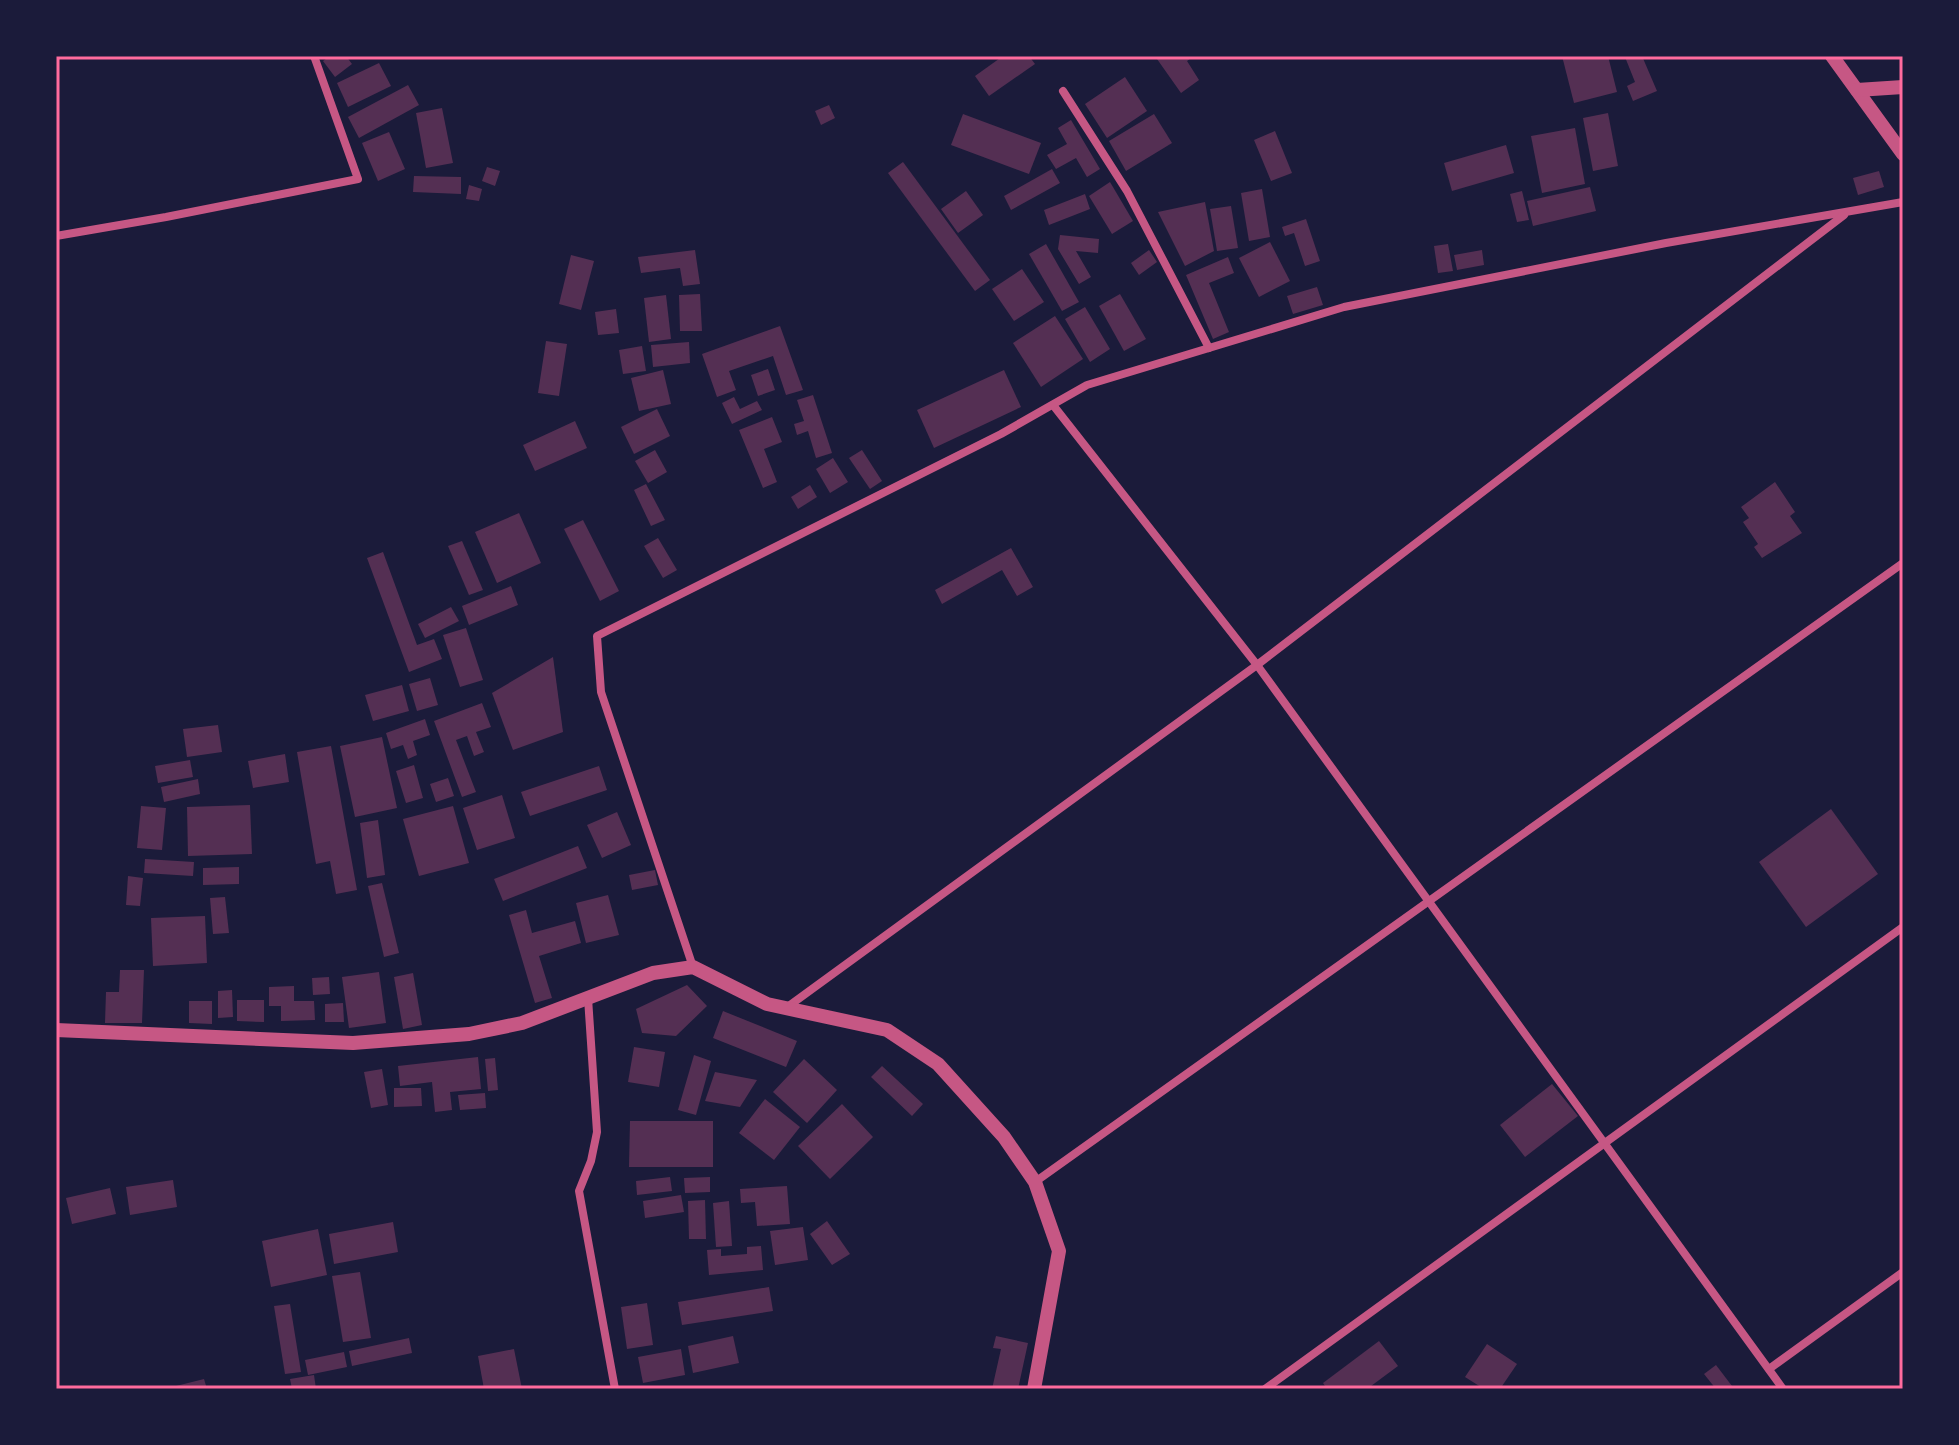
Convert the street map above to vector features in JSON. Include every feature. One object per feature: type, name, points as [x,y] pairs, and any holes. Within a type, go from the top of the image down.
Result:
[{"type":"street","points":[[56,236],[358,179],[314,56]]},
{"type":"street","points":[[1832,56],[1903,154]]},
{"type":"street","points":[[1857,90],[1903,87]]},
{"type":"street","points":[[1063,91],[1127,191],[1209,348]]},
{"type":"street","points":[[693,967],[601,692],[597,636],[1001,434],[1087,385],[1344,307],[1666,243],[1903,202]]},
{"type":"street","points":[[786,1008],[1257,665],[1848,212]]},
{"type":"street","points":[[1053,405],[1257,665],[1783,1389]]},
{"type":"street","points":[[1035,1182],[1903,563]]},
{"type":"street","points":[[1265,1389],[1903,927]]},
{"type":"street","points":[[56,1030],[353,1043],[469,1034],[522,1023],[653,973],[693,967],[767,1004],[887,1030],[938,1064],[1004,1137],[1035,1182],[1059,1251],[1034,1389]]},
{"type":"street","points":[[588,998],[597,1132],[591,1161],[579,1191],[615,1389]]},
{"type":"street","points":[[1769,1369],[1903,1272]]},
{"type":"building","points":[[330,56],[346,56],[352,64],[335,77],[323,61]]},
{"type":"building","points":[[1003,56],[1029,56],[1035,64],[989,96],[975,76]]},
{"type":"building","points":[[1161,56],[1194,56],[1187,61],[1199,80],[1181,93],[1157,59]]},
{"type":"building","points":[[1562,56],[1608,56],[1617,92],[1574,103]]},
{"type":"building","points":[[1642,56],[1657,91],[1633,101],[1627,86],[1635,82],[1625,57]]},
{"type":"building","points":[[379,63],[391,86],[348,107],[337,83]]},
{"type":"building","points":[[1125,77],[1147,111],[1107,138],[1085,104]]},
{"type":"building","points":[[408,85],[419,105],[359,138],[348,117]]},
{"type":"building","points":[[829,105],[835,118],[821,125],[815,111]]},
{"type":"building","points":[[442,108],[453,163],[426,168],[416,113]]},
{"type":"building","points":[[1608,113],[1618,166],[1593,171],[1583,118]]},
{"type":"building","points":[[963,114],[1041,143],[1029,174],[951,145]]},
{"type":"building","points":[[1154,114],[1172,143],[1126,171],[1109,141]]},
{"type":"building","points":[[1071,120],[1100,169],[1087,177],[1076,158],[1056,169],[1047,155],[1067,144],[1058,128]]},
{"type":"building","points":[[1575,128],[1585,184],[1542,193],[1531,136]]},
{"type":"building","points":[[1275,131],[1292,173],[1271,181],[1254,140]]},
{"type":"building","points":[[389,132],[405,169],[378,181],[362,143]]},
{"type":"building","points":[[1506,145],[1514,173],[1452,191],[1444,163]]},
{"type":"building","points":[[903,162],[990,280],[975,291],[888,173]]},
{"type":"building","points":[[487,167],[500,171],[495,186],[482,181]]},
{"type":"building","points":[[1052,169],[1060,183],[1011,210],[1004,196]]},
{"type":"building","points":[[1879,171],[1884,187],[1858,195],[1853,178]]},
{"type":"building","points":[[414,176],[461,177],[461,194],[413,192]]},
{"type":"building","points":[[1110,182],[1133,221],[1112,234],[1089,196]]},
{"type":"building","points":[[469,185],[482,189],[479,201],[466,199]]},
{"type":"building","points":[[1590,187],[1596,211],[1533,226],[1527,201]]},
{"type":"building","points":[[1262,189],[1270,237],[1249,241],[1241,193]]},
{"type":"building","points":[[966,191],[983,215],[958,233],[941,209]]},
{"type":"building","points":[[1522,191],[1529,220],[1517,222],[1510,194]]},
{"type":"building","points":[[1085,194],[1090,209],[1049,225],[1044,210]]},
{"type":"building","points":[[1205,202],[1214,251],[1185,266],[1158,212]]},
{"type":"building","points":[[1231,206],[1238,248],[1217,251],[1210,209]]},
{"type":"building","points":[[1306,219],[1320,261],[1305,266],[1294,233],[1285,236],[1282,227]]},
{"type":"building","points":[[1060,235],[1099,239],[1098,253],[1076,251],[1091,277],[1079,284],[1058,249]]},
{"type":"building","points":[[1270,242],[1290,281],[1259,297],[1239,258]]},
{"type":"building","points":[[1046,244],[1079,302],[1062,311],[1029,254]]},
{"type":"building","points":[[1448,244],[1453,271],[1438,273],[1434,246]]},
{"type":"building","points":[[695,250],[700,284],[683,286],[680,268],[641,273],[638,257]]},
{"type":"building","points":[[1149,250],[1157,262],[1139,275],[1131,263]]},
{"type":"building","points":[[1482,250],[1484,265],[1457,270],[1454,255]]},
{"type":"building","points":[[571,255],[594,261],[581,310],[559,304]]},
{"type":"building","points":[[1228,257],[1234,273],[1209,283],[1229,332],[1213,339],[1186,275]]},
{"type":"building","points":[[1022,269],[1044,302],[1014,321],[992,289]]},
{"type":"building","points":[[1317,287],[1323,305],[1293,314],[1287,296]]},
{"type":"building","points":[[700,294],[702,331],[680,331],[679,295]]},
{"type":"building","points":[[1120,294],[1146,339],[1124,351],[1099,306]]},
{"type":"building","points":[[666,295],[671,339],[649,342],[644,298]]},
{"type":"building","points":[[1085,307],[1110,349],[1090,362],[1065,319]]},
{"type":"building","points":[[616,309],[619,333],[598,335],[595,312]]},
{"type":"building","points":[[1055,316],[1083,359],[1041,387],[1013,343]]},
{"type":"building","points":[[780,326],[803,390],[786,395],[773,356],[729,371],[736,390],[717,397],[702,354]]},
{"type":"building","points":[[546,341],[567,344],[559,396],[538,393]]},
{"type":"building","points":[[689,342],[690,363],[653,367],[651,345]]},
{"type":"building","points":[[642,346],[646,371],[623,374],[619,350]]},
{"type":"building","points":[[768,369],[775,390],[758,396],[751,375]]},
{"type":"building","points":[[663,370],[671,404],[639,411],[631,378]]},
{"type":"building","points":[[1004,370],[1021,407],[934,448],[917,410]]},
{"type":"building","points":[[813,395],[832,453],[816,458],[808,431],[797,435],[794,424],[804,421],[797,400]]},
{"type":"building","points":[[734,397],[740,409],[757,401],[762,410],[732,424],[722,403]]},
{"type":"building","points":[[657,409],[670,436],[634,454],[621,427]]},
{"type":"building","points":[[772,417],[782,442],[764,449],[777,482],[763,488],[739,430]]},
{"type":"building","points":[[575,421],[587,448],[535,471],[523,445]]},
{"type":"building","points":[[655,450],[667,472],[648,483],[635,461]]},
{"type":"building","points":[[862,450],[882,481],[870,489],[849,458]]},
{"type":"building","points":[[833,458],[848,482],[830,493],[816,469]]},
{"type":"building","points":[[1775,482],[1795,512],[1790,516],[1802,533],[1762,558],[1754,547],[1758,544],[1743,522],[1749,518],[1741,507]]},
{"type":"building","points":[[646,484],[665,520],[651,526],[634,490]]},
{"type":"building","points":[[810,485],[817,497],[798,509],[791,497]]},
{"type":"building","points":[[519,513],[541,563],[497,583],[475,532]]},
{"type":"building","points":[[583,520],[619,591],[600,601],[564,529]]},
{"type":"building","points":[[658,538],[677,570],[663,578],[644,546]]},
{"type":"building","points":[[462,541],[483,590],[469,595],[448,546]]},
{"type":"building","points":[[1011,548],[1033,587],[1017,596],[1002,570],[942,604],[935,590]]},
{"type":"building","points":[[383,552],[417,645],[434,639],[442,659],[409,672],[367,558]]},
{"type":"building","points":[[511,586],[518,605],[469,625],[462,606]]},
{"type":"building","points":[[451,607],[459,621],[425,638],[418,624]]},
{"type":"building","points":[[466,628],[483,680],[460,687],[443,635]]},
{"type":"building","points":[[553,657],[563,732],[513,750],[492,693]]},
{"type":"building","points":[[430,678],[438,705],[417,711],[409,684]]},
{"type":"building","points":[[402,685],[409,711],[373,721],[365,695]]},
{"type":"building","points":[[482,703],[491,727],[476,732],[484,752],[474,756],[467,736],[456,740],[476,792],[462,797],[434,721]]},
{"type":"building","points":[[425,719],[430,735],[413,741],[417,755],[408,759],[403,745],[391,749],[386,733]]},
{"type":"building","points":[[218,725],[222,752],[187,757],[183,729]]},
{"type":"building","points":[[382,737],[397,808],[355,817],[340,746]]},
{"type":"building","points":[[331,746],[357,890],[336,894],[330,861],[316,864],[297,752]]},
{"type":"building","points":[[285,754],[289,782],[253,788],[248,761]]},
{"type":"building","points":[[190,760],[193,777],[158,783],[155,766]]},
{"type":"building","points":[[414,765],[423,798],[406,803],[396,771]]},
{"type":"building","points":[[599,766],[607,790],[530,816],[521,792]]},
{"type":"building","points":[[448,778],[454,796],[436,802],[430,784]]},
{"type":"building","points":[[198,779],[200,794],[164,802],[161,787]]},
{"type":"building","points":[[502,795],[515,838],[477,850],[463,808]]},
{"type":"building","points":[[250,805],[252,854],[188,856],[187,807]]},
{"type":"building","points":[[141,806],[166,808],[162,850],[137,848]]},
{"type":"building","points":[[453,806],[469,863],[419,876],[403,819]]},
{"type":"building","points":[[1831,809],[1878,874],[1806,927],[1759,862]]},
{"type":"building","points":[[617,812],[631,845],[602,858],[587,825]]},
{"type":"building","points":[[378,820],[385,875],[367,878],[360,823]]},
{"type":"building","points":[[578,846],[587,868],[503,901],[494,879]]},
{"type":"building","points":[[145,859],[194,862],[193,876],[144,873]]},
{"type":"building","points":[[239,867],[239,884],[203,885],[203,868]]},
{"type":"building","points":[[655,870],[658,885],[632,890],[629,875]]},
{"type":"building","points":[[128,876],[143,878],[140,906],[126,905]]},
{"type":"building","points":[[382,883],[399,953],[384,957],[368,886]]},
{"type":"building","points":[[608,895],[619,935],[586,943],[576,903]]},
{"type":"building","points":[[225,897],[229,933],[213,934],[210,898]]},
{"type":"building","points":[[526,910],[532,933],[575,921],[581,943],[539,956],[552,998],[535,1003],[509,915]]},
{"type":"building","points":[[205,916],[207,963],[153,966],[151,918]]},
{"type":"building","points":[[120,970],[144,970],[142,1023],[105,1023],[106,992],[119,992]]},
{"type":"building","points":[[379,972],[386,1023],[349,1028],[342,977]]},
{"type":"building","points":[[413,973],[422,1025],[403,1029],[394,977]]},
{"type":"building","points":[[329,977],[330,994],[313,995],[312,978]]},
{"type":"building","points":[[687,985],[707,1006],[676,1036],[642,1033],[636,1009]]},
{"type":"building","points":[[294,986],[294,1001],[314,1001],[315,1020],[281,1021],[281,1006],[269,1006],[269,987]]},
{"type":"building","points":[[232,990],[233,1017],[218,1018],[218,991]]},
{"type":"building","points":[[237,1000],[264,1000],[264,1022],[237,1021]]},
{"type":"building","points":[[189,1001],[212,1001],[212,1024],[189,1023]]},
{"type":"building","points":[[343,1003],[344,1022],[325,1022],[325,1004]]},
{"type":"building","points":[[723,1011],[797,1041],[786,1067],[713,1038]]},
{"type":"building","points":[[634,1047],[665,1052],[659,1087],[628,1082]]},
{"type":"building","points":[[694,1055],[711,1061],[696,1115],[678,1110]]},
{"type":"building","points":[[478,1057],[481,1089],[450,1092],[452,1110],[435,1112],[432,1082],[400,1086],[398,1066]]},
{"type":"building","points":[[495,1058],[498,1090],[488,1091],[485,1059]]},
{"type":"building","points":[[804,1059],[837,1090],[807,1123],[773,1092]]},
{"type":"building","points":[[882,1066],[923,1104],[912,1116],[871,1077]]},
{"type":"building","points":[[382,1069],[388,1105],[371,1108],[364,1072]]},
{"type":"building","points":[[715,1072],[757,1080],[740,1107],[705,1101]]},
{"type":"building","points":[[1552,1084],[1578,1116],[1525,1157],[1500,1125]]},
{"type":"building","points":[[394,1088],[421,1088],[422,1106],[394,1107]]},
{"type":"building","points":[[485,1093],[486,1108],[460,1110],[458,1095]]},
{"type":"building","points":[[765,1099],[800,1127],[774,1160],[739,1133]]},
{"type":"building","points":[[842,1104],[873,1137],[830,1179],[798,1146]]},
{"type":"building","points":[[630,1121],[713,1121],[713,1167],[629,1167]]},
{"type":"building","points":[[670,1177],[672,1191],[637,1195],[636,1181]]},
{"type":"building","points":[[710,1177],[710,1192],[685,1193],[684,1178]]},
{"type":"building","points":[[173,1180],[177,1207],[130,1215],[126,1187]]},
{"type":"building","points":[[787,1186],[790,1224],[757,1226],[755,1202],[741,1203],[740,1189]]},
{"type":"building","points":[[110,1188],[116,1214],[72,1224],[66,1198]]},
{"type":"building","points":[[681,1195],[684,1212],[645,1218],[643,1201]]},
{"type":"building","points":[[705,1200],[706,1239],[689,1239],[688,1201]]},
{"type":"building","points":[[729,1201],[732,1246],[716,1247],[713,1203]]},
{"type":"building","points":[[827,1221],[850,1254],[832,1265],[810,1234]]},
{"type":"building","points":[[393,1222],[398,1252],[334,1264],[329,1234]]},
{"type":"building","points":[[803,1227],[808,1260],[775,1265],[770,1231]]},
{"type":"building","points":[[318,1229],[327,1275],[271,1287],[262,1241]]},
{"type":"building","points":[[761,1246],[763,1270],[709,1275],[707,1250],[721,1249],[721,1256],[747,1254],[747,1247]]},
{"type":"building","points":[[360,1272],[371,1338],[343,1342],[332,1276]]},
{"type":"building","points":[[769,1287],[773,1311],[682,1325],[678,1302]]},
{"type":"building","points":[[647,1303],[653,1345],[627,1349],[621,1307]]},
{"type":"building","points":[[290,1304],[301,1372],[285,1374],[274,1306]]},
{"type":"building","points":[[733,1336],[739,1363],[693,1373],[688,1346]]},
{"type":"building","points":[[996,1336],[1028,1343],[1018,1389],[992,1389],[1001,1349],[993,1348]]},
{"type":"building","points":[[409,1338],[412,1353],[352,1366],[349,1351]]},
{"type":"building","points":[[1379,1341],[1398,1366],[1367,1389],[1327,1389],[1323,1383]]},
{"type":"building","points":[[1487,1344],[1517,1364],[1500,1389],[1484,1389],[1465,1377]]},
{"type":"building","points":[[514,1349],[522,1389],[484,1389],[478,1356]]},
{"type":"building","points":[[681,1349],[685,1375],[643,1383],[638,1357]]},
{"type":"building","points":[[344,1352],[347,1367],[308,1375],[305,1360]]},
{"type":"building","points":[[1716,1365],[1732,1386],[1728,1389],[1716,1389],[1704,1374]]},
{"type":"building","points":[[314,1375],[316,1389],[292,1389],[290,1379]]},
{"type":"building","points":[[204,1379],[207,1389],[168,1389],[168,1388]]}]
